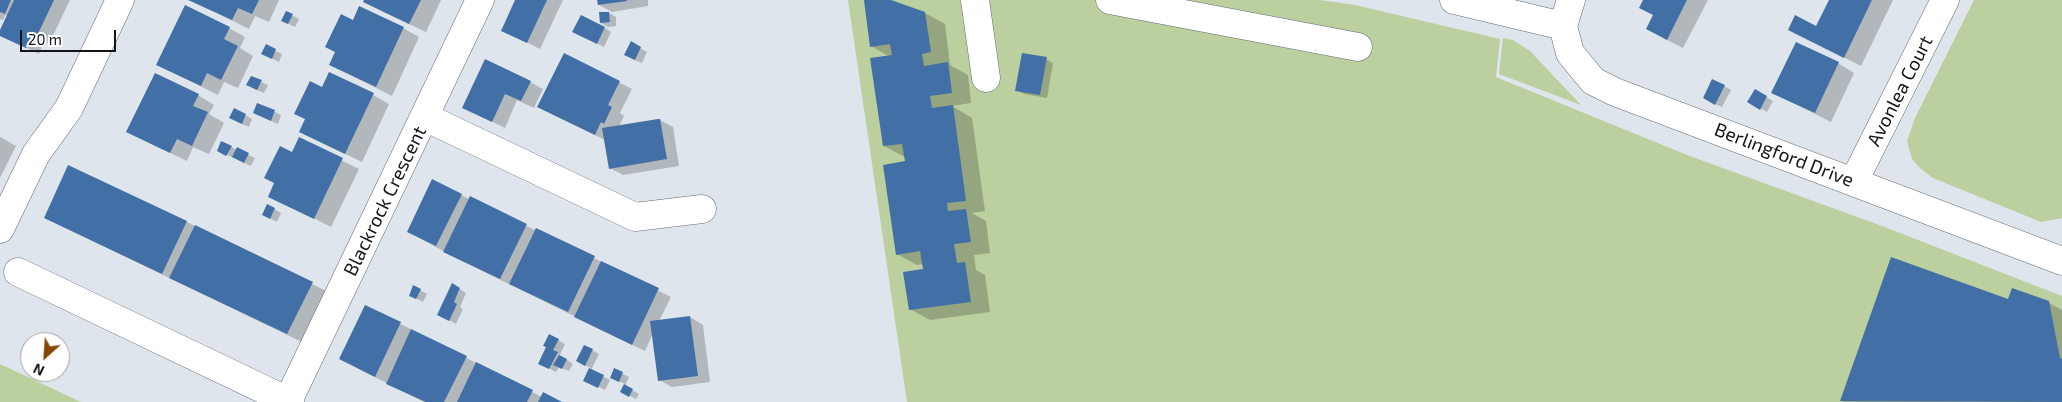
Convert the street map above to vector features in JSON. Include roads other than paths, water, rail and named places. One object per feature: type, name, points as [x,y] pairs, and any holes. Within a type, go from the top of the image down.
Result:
[{"type":"street","points":[[0,229],[36,154],[69,108],[120,0]]},
{"type":"street","name":"Blackrock Crescent","points":[[289,402],[480,0]]},
{"type":"street","points":[[974,0],[986,78]]},
{"type":"street","points":[[1110,0],[1192,7],[1358,47]]},
{"type":"street","points":[[1454,0],[1563,26],[1571,0]]},
{"type":"street","name":"Avonlea Court","points":[[1854,181],[1945,0]]},
{"type":"street","name":"Berlingford Drive","points":[[1563,26],[1570,53],[1593,81],[1615,92],[2062,261]]},
{"type":"street","points":[[425,117],[635,217],[702,209]]},
{"type":"street","points":[[18,272],[289,402]]}]
